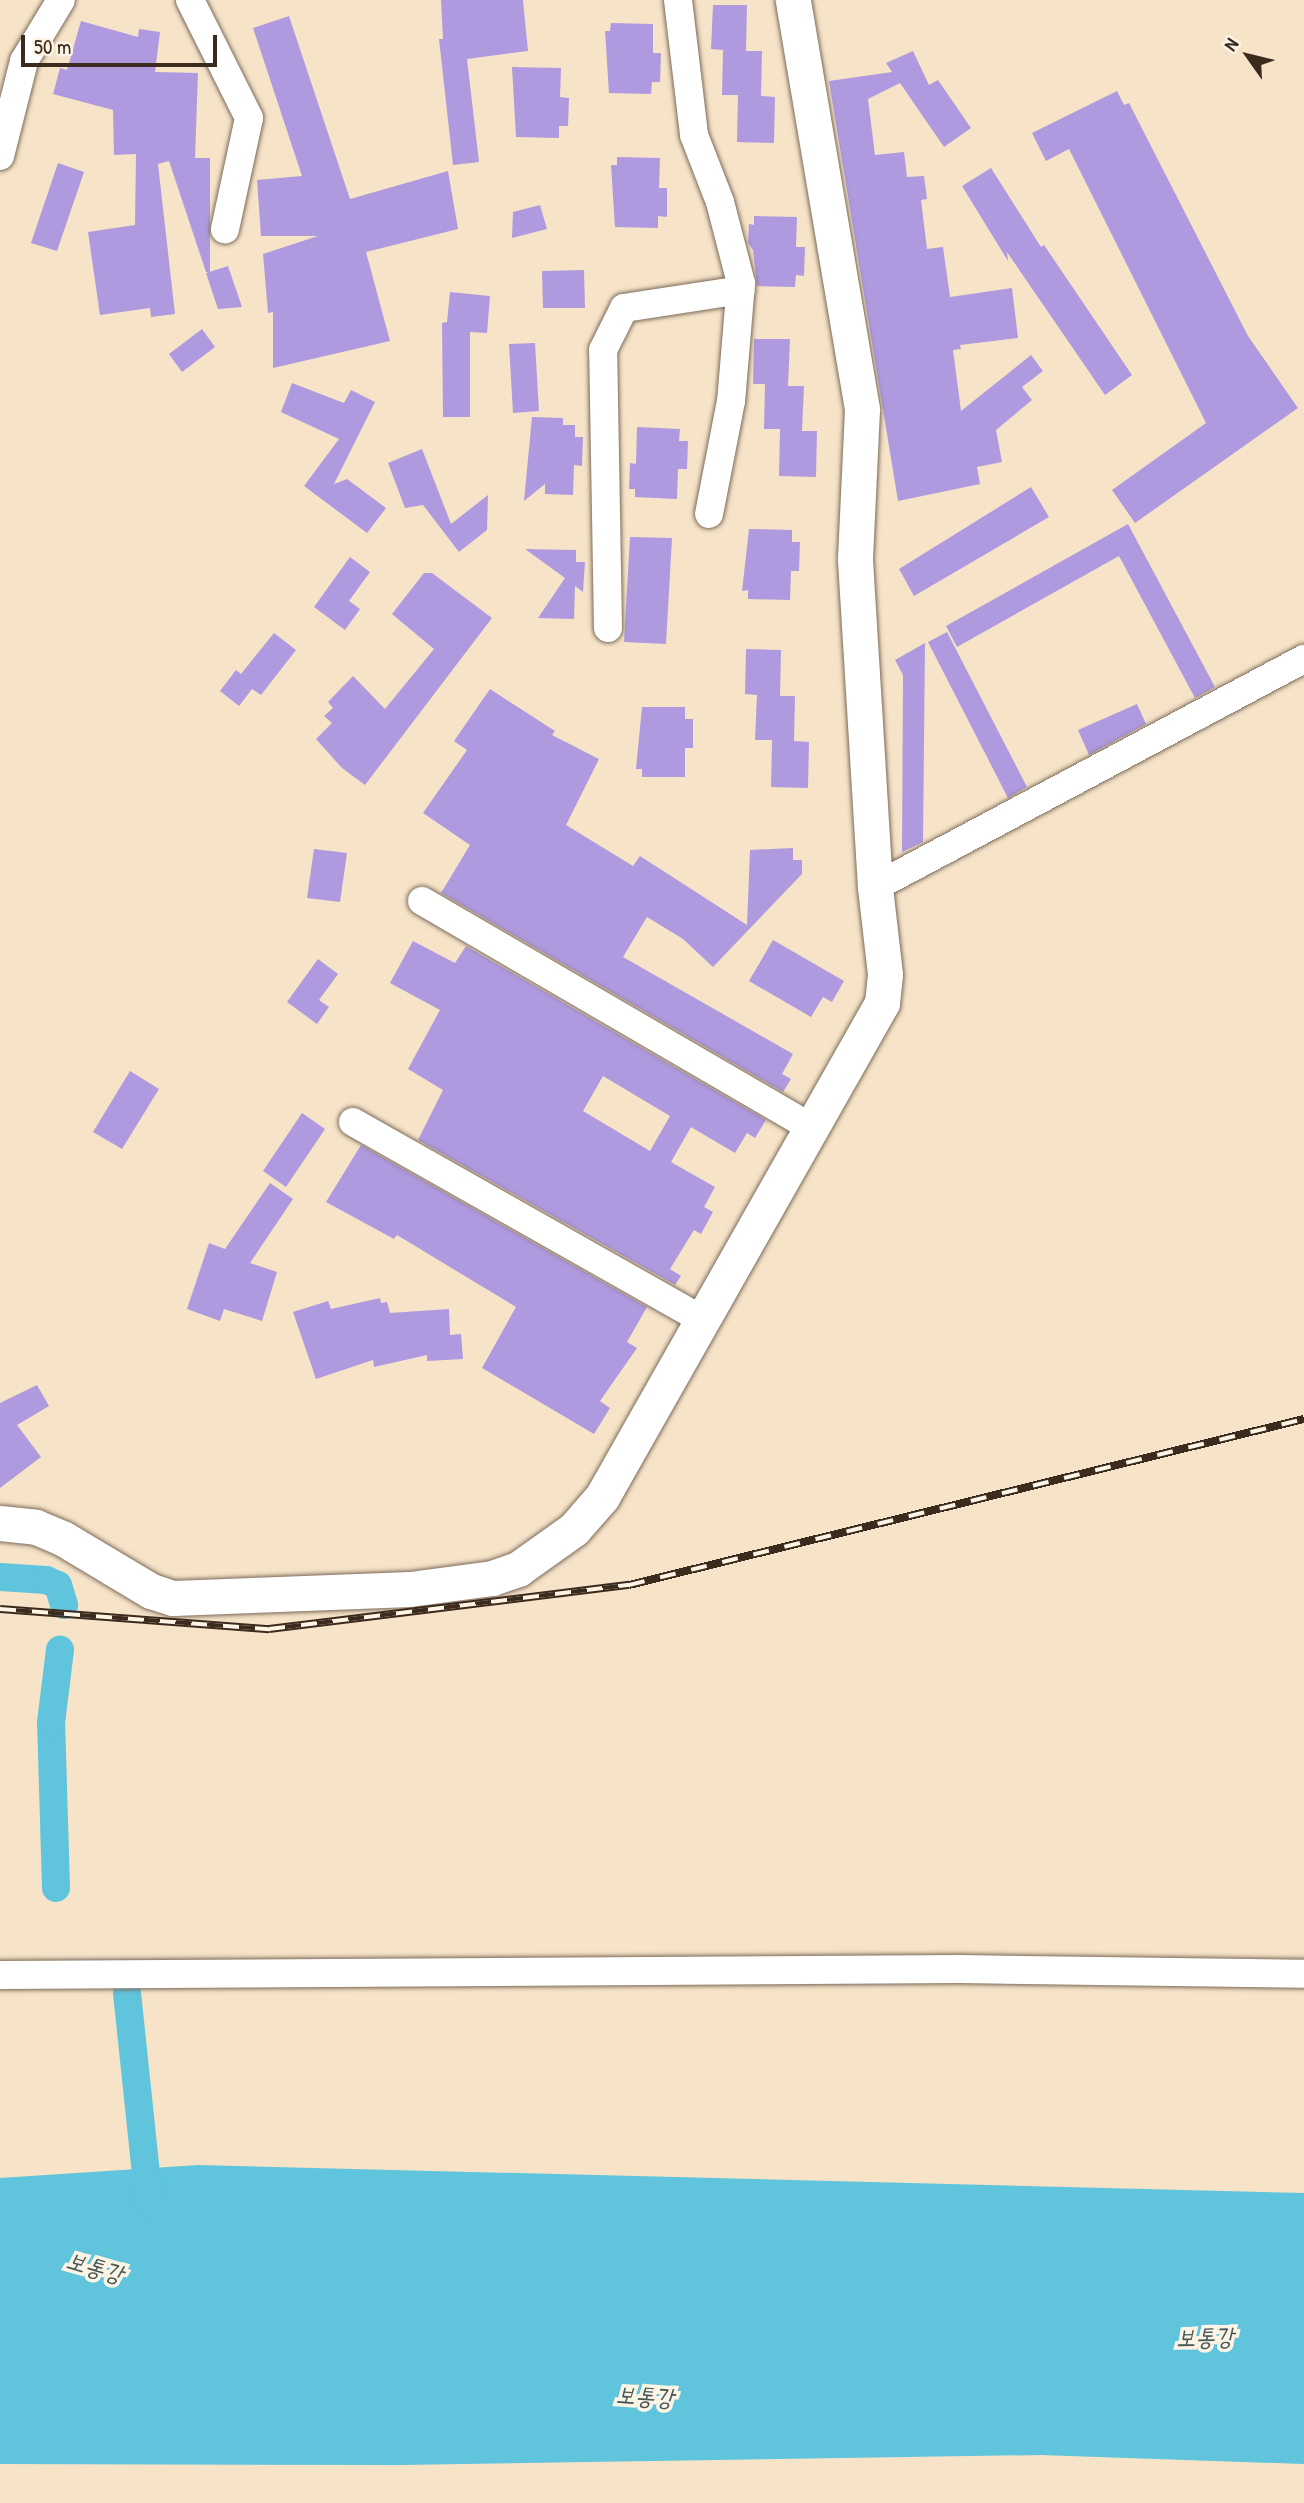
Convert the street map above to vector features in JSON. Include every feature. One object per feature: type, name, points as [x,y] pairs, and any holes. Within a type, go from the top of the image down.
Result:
[{"type":"street","points":[[0,156],[12,62],[61,0]]},
{"type":"street","points":[[190,0],[249,118],[225,229]]},
{"type":"street","points":[[678,0],[694,135],[720,202],[741,290],[731,401],[709,514]]},
{"type":"street","points":[[0,1524],[36,1527],[64,1539],[150,1591],[173,1598],[410,1589],[492,1578],[519,1569],[574,1529],[602,1497],[705,1321],[811,1127],[883,1003],[885,974],[875,887],[855,558],[862,409],[793,0]]},
{"type":"street","points":[[608,628],[603,350],[624,308],[741,290]]},
{"type":"street","points":[[875,887],[1304,659]]},
{"type":"street","points":[[422,901],[811,1127]]},
{"type":"street","points":[[354,1122],[705,1321]]},
{"type":"street","points":[[0,1975],[960,1969],[1304,1974]]},
{"type":"water","name":"보통강","points":[[198,2165],[1304,2193],[1304,2464],[1041,2455],[401,2465],[0,2464],[0,2178]]},
{"type":"building","points":[[441,0],[523,0],[528,51],[467,59],[479,162],[453,165],[439,39],[443,39]]},
{"type":"building","points":[[713,5],[747,5],[746,51],[762,51],[761,96],[775,97],[774,143],[737,142],[738,95],[722,95],[723,50],[711,49]]},
{"type":"building","points":[[289,16],[350,199],[448,171],[458,229],[366,252],[390,341],[273,368],[273,312],[268,313],[263,254],[318,236],[261,236],[257,180],[302,176],[253,28]]},
{"type":"building","points":[[81,21],[138,37],[139,29],[160,32],[155,72],[198,73],[195,158],[210,158],[210,272],[206,272],[169,161],[158,164],[175,314],[151,317],[150,308],[100,315],[88,232],[135,225],[136,154],[114,155],[113,110],[53,94],[60,68],[67,70]]},
{"type":"building","points":[[611,23],[653,24],[653,53],[661,53],[660,82],[652,82],[651,94],[609,93],[605,31],[610,31]]},
{"type":"building","points":[[913,51],[929,85],[938,80],[971,128],[944,147],[900,83],[868,99],[875,155],[904,152],[907,177],[924,176],[927,199],[921,200],[927,249],[943,247],[950,297],[1012,288],[1018,338],[960,345],[961,349],[953,350],[961,411],[1031,355],[1043,371],[1022,387],[1032,400],[996,430],[1002,462],[977,467],[980,484],[898,501],[829,81],[892,72],[886,63]]},
{"type":"building","points":[[512,67],[561,68],[560,97],[569,98],[568,126],[559,126],[559,138],[516,137]]},
{"type":"building","points":[[1117,91],[1124,105],[1129,103],[1248,336],[1298,408],[1135,523],[1112,490],[1206,423],[1069,149],[1046,161],[1032,133]]},
{"type":"building","points":[[617,157],[660,158],[659,188],[667,188],[667,217],[658,216],[658,228],[615,227],[611,165],[617,165]]},
{"type":"building","points":[[58,163],[84,172],[57,251],[31,243]]},
{"type":"building","points":[[991,168],[1041,247],[1044,245],[1132,375],[1105,395],[1007,252],[1008,261],[962,186]]},
{"type":"building","points":[[540,205],[547,229],[512,238],[513,212]]},
{"type":"building","points":[[754,216],[797,217],[796,247],[805,247],[804,276],[796,275],[795,287],[757,286],[753,250],[748,243],[749,224],[754,225]]},
{"type":"building","points":[[228,266],[242,307],[218,309],[206,273]]},
{"type":"building","points":[[584,270],[585,308],[543,308],[542,271]]},
{"type":"building","points":[[450,292],[490,296],[487,333],[470,332],[470,417],[443,417],[442,323],[447,322]]},
{"type":"building","points":[[202,329],[215,347],[182,372],[169,354]]},
{"type":"building","points":[[754,339],[790,339],[788,386],[804,386],[802,431],[817,431],[816,477],[779,476],[780,429],[764,429],[765,384],[753,384]]},
{"type":"building","points":[[535,343],[539,411],[513,413],[509,344]]},
{"type":"building","points":[[292,383],[344,403],[351,390],[375,402],[334,484],[347,479],[386,508],[367,533],[304,486],[339,439],[281,412]]},
{"type":"building","points":[[532,417],[563,418],[563,425],[575,425],[575,437],[583,437],[582,466],[574,465],[573,495],[545,494],[545,484],[524,501]]},
{"type":"building","points":[[637,427],[680,429],[679,441],[688,441],[687,469],[678,469],[677,499],[635,497],[635,489],[629,489],[630,463],[636,464]]},
{"type":"building","points":[[422,449],[451,524],[488,495],[487,530],[459,552],[423,505],[405,508],[388,463]]},
{"type":"building","points":[[1031,487],[1049,517],[914,596],[899,569]]},
{"type":"building","points":[[1128,524],[1215,687],[1195,698],[1119,556],[957,647],[946,626]]},
{"type":"building","points":[[749,529],[792,530],[792,542],[800,542],[799,571],[791,571],[790,600],[748,599],[748,590],[742,591]]},
{"type":"building","points":[[630,537],[672,538],[666,644],[624,642]]},
{"type":"building","points":[[525,549],[576,550],[576,562],[585,562],[583,592],[575,586],[574,619],[538,618],[565,578]]},
{"type":"building","points":[[350,557],[370,572],[349,601],[360,609],[345,630],[314,607]]},
{"type":"building","points":[[424,573],[432,573],[492,618],[365,785],[342,768],[316,739],[332,723],[324,716],[333,708],[328,702],[353,676],[385,709],[434,649],[392,614]]},
{"type":"building","points":[[947,632],[1027,787],[1008,798],[928,642]]},
{"type":"building","points":[[274,633],[296,650],[261,695],[252,689],[239,706],[220,691],[236,670],[241,674]]},
{"type":"building","points":[[925,643],[923,842],[902,852],[903,675],[895,660]]},
{"type":"building","points":[[746,649],[781,650],[780,696],[795,696],[794,741],[809,742],[808,788],[771,787],[772,740],[755,740],[757,695],[745,694]]},
{"type":"building","points":[[490,689],[555,731],[552,735],[599,759],[566,825],[633,866],[640,856],[747,925],[750,850],[793,848],[793,860],[802,860],[802,874],[713,967],[683,939],[647,917],[623,957],[793,1054],[782,1074],[791,1079],[783,1092],[441,893],[470,845],[423,813],[467,750],[454,741]]},
{"type":"building","points":[[1137,704],[1146,724],[1089,755],[1078,730]]},
{"type":"building","points":[[642,707],[685,707],[685,719],[693,719],[693,748],[685,748],[685,777],[642,777],[642,769],[636,769]]},
{"type":"building","points":[[314,849],[347,853],[340,902],[307,898]]},
{"type":"building","points":[[773,940],[844,981],[832,1002],[823,997],[811,1017],[749,981]]},
{"type":"building","points":[[413,941],[455,963],[466,946],[766,1120],[755,1138],[747,1133],[735,1153],[691,1127],[671,1162],[715,1187],[704,1207],[713,1212],[701,1234],[694,1230],[670,1269],[681,1276],[675,1285],[418,1140],[443,1090],[408,1069],[440,1010],[390,983]],"holes":[[[603,1076],[670,1116],[650,1151],[583,1111]]]},
{"type":"building","points":[[318,959],[338,974],[319,1000],[329,1007],[317,1024],[287,1002]]},
{"type":"building","points":[[130,1071],[159,1089],[122,1149],[93,1132]]},
{"type":"building","points":[[302,1113],[325,1129],[286,1187],[263,1171]]},
{"type":"building","points":[[361,1145],[647,1307],[627,1342],[637,1348],[600,1401],[610,1408],[594,1434],[482,1368],[516,1307],[397,1235],[394,1239],[326,1202]]},
{"type":"building","points":[[270,1183],[293,1199],[250,1263],[277,1272],[262,1321],[224,1309],[220,1321],[187,1309],[209,1243],[225,1249]]},
{"type":"building","points":[[380,1298],[381,1303],[387,1302],[390,1313],[449,1309],[450,1335],[461,1334],[463,1359],[427,1361],[427,1355],[374,1367],[373,1360],[316,1379],[293,1312],[328,1301],[331,1309]]},
{"type":"building","points":[[37,1385],[49,1406],[17,1425],[41,1457],[0,1488],[0,1403]]},
{"type":"waterway","points":[[0,1577],[46,1580],[58,1585],[64,1605]]},
{"type":"waterway","points":[[56,1888],[51,1723],[60,1650]]},
{"type":"waterway","points":[[127,1993],[149,2204]]},
{"type":"railway","points":[[0,1609],[269,1629],[629,1585],[1304,1419]]}]
